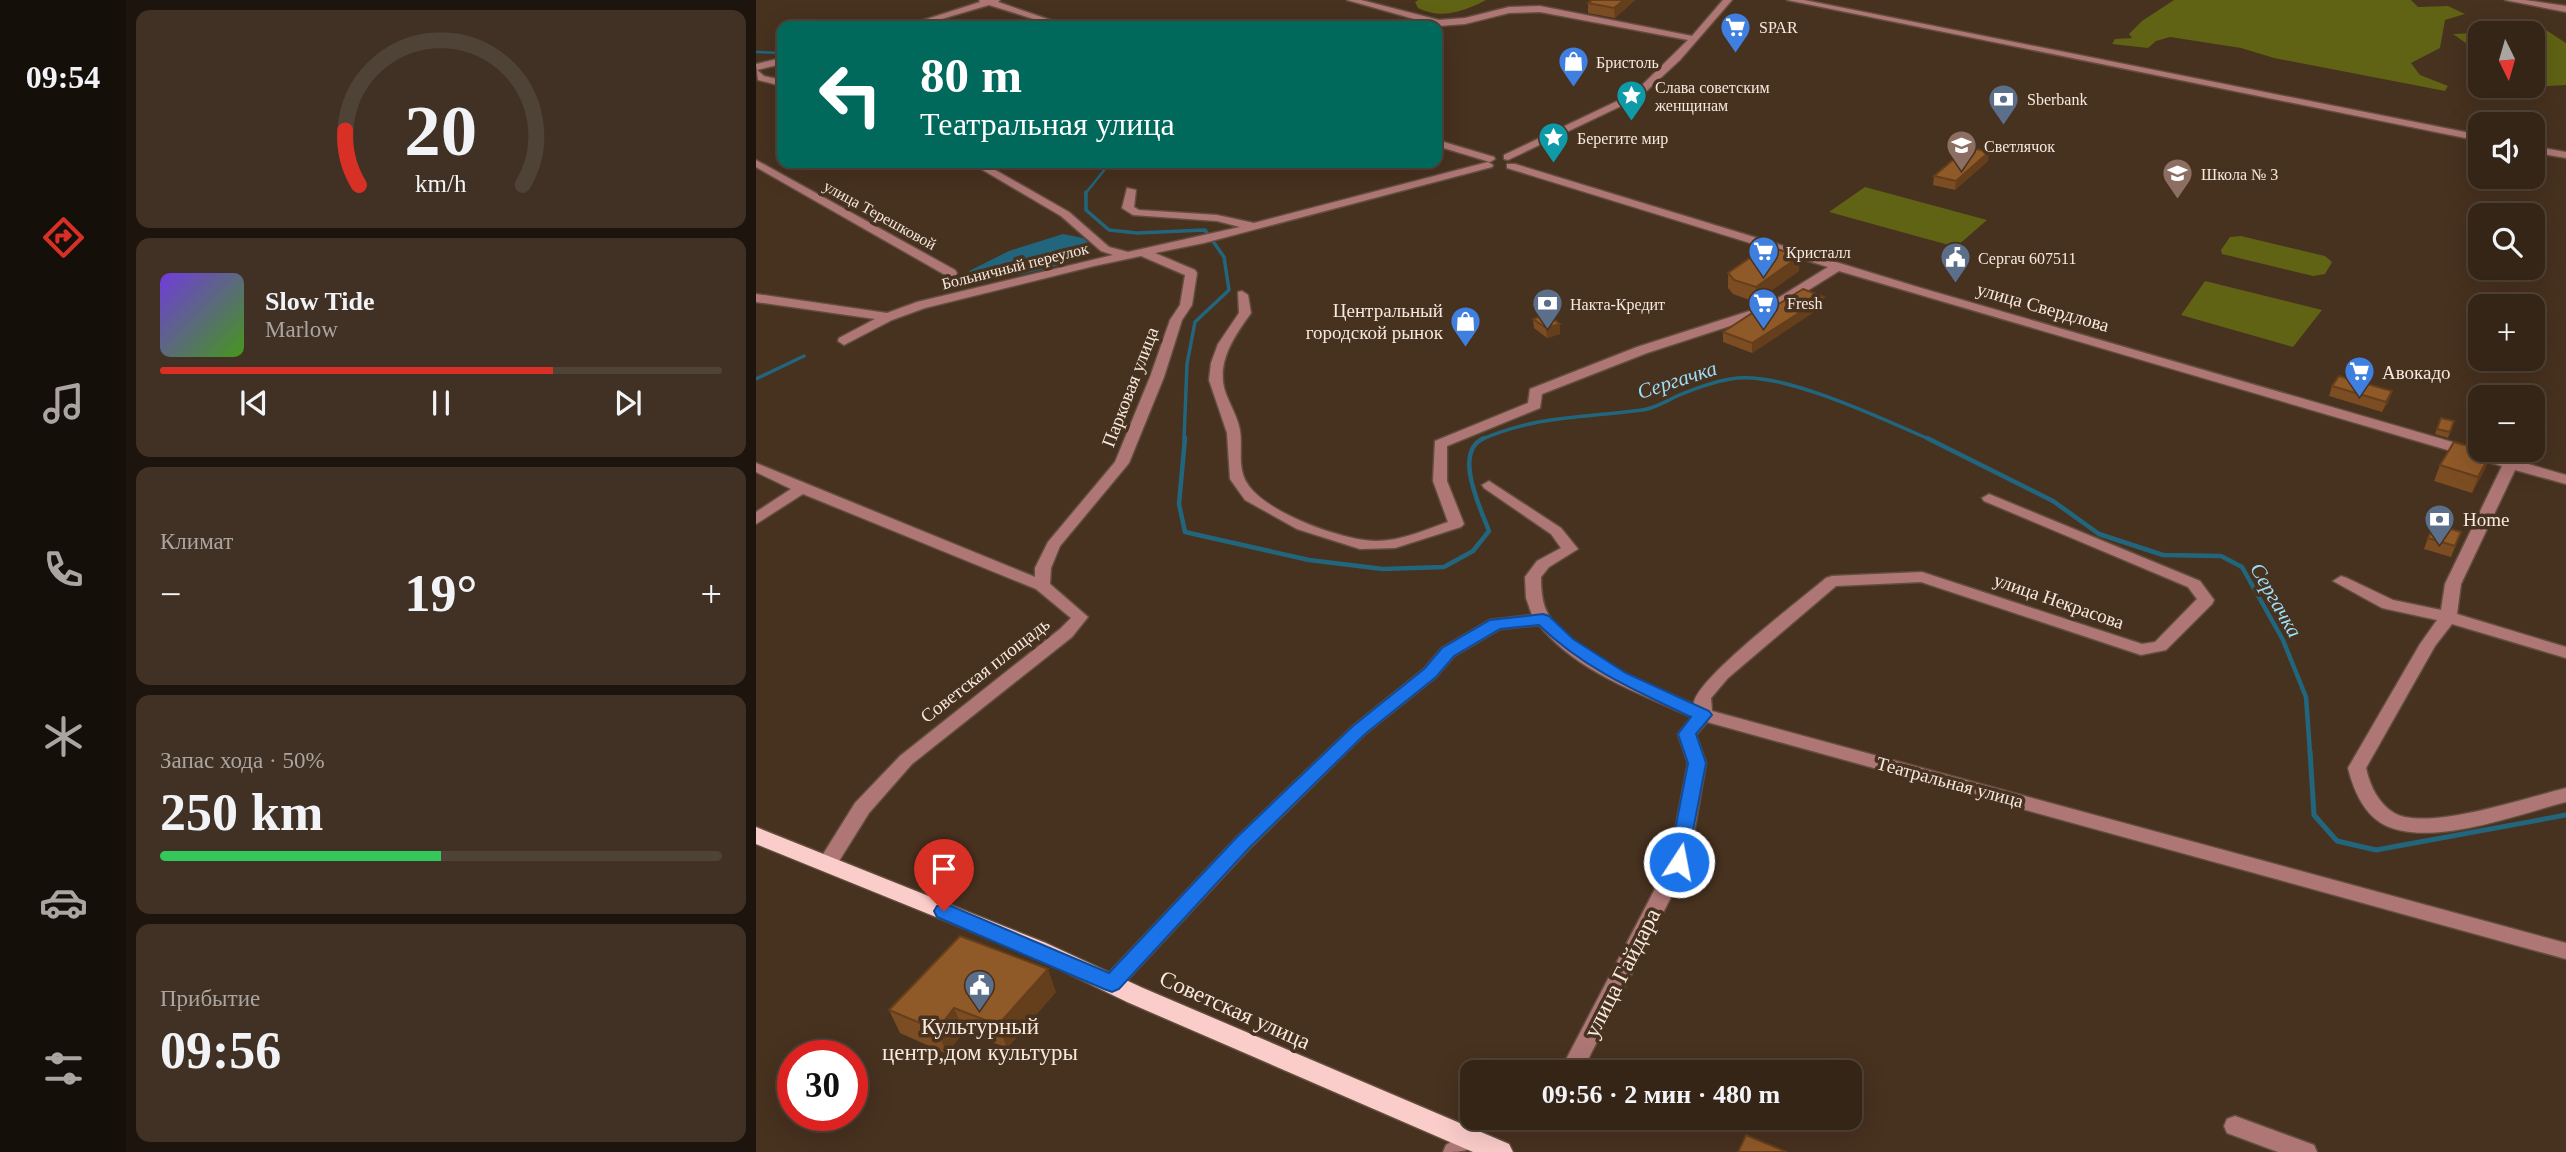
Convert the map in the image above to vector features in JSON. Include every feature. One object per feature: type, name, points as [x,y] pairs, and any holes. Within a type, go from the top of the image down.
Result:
[{"type":"main road","name":"Советская улица","points":[[756,835],[1038,949],[1461,1146],[1500,1152]]},
{"type":"street","points":[[1351,0],[1431,21]]},
{"type":"street","points":[[1442,145],[1489,162],[1509,162],[1637,95],[1695,39],[1728,0]]},
{"type":"street","points":[[1791,0],[2468,136]]},
{"type":"street","points":[[2509,0],[2566,9]]},
{"type":"street","points":[[925,21],[989,1],[1049,21]]},
{"type":"street","points":[[1442,23],[1465,21],[1509,10],[1540,9],[1695,39]]},
{"type":"street","points":[[756,67],[777,63]]},
{"type":"street","points":[[756,72],[761,78],[777,82]]},
{"type":"street","points":[[2545,151],[2566,155]]},
{"type":"street","name":"Больничный переулок","points":[[844,341],[888,317],[921,305],[1135,253],[1237,232],[1489,162]]},
{"type":"street","name":"улица Свердлова","points":[[1509,162],[1838,266],[2566,480]]},
{"type":"street","name":"улица Терешковой","points":[[757,165],[951,273]]},
{"type":"street","points":[[984,168],[1065,214],[1105,249],[1135,253]]},
{"type":"street","points":[[1130,190],[1128,208],[1137,213],[1217,218],[1254,227]]},
{"type":"street","name":"Парковая улица","points":[[1042,586],[1043,568],[1053,545],[1122,463],[1157,377],[1176,320],[1186,305],[1191,273],[1135,253]]},
{"type":"street","points":[[1241,295],[1245,313],[1228,332],[1215,379],[1234,429],[1232,465],[1241,487],[1262,506],[1333,537],[1374,546],[1404,542],[1456,524],[1440,481],[1440,444],[1535,405],[1535,393],[1642,350],[1769,309],[1838,266]]},
{"type":"street","points":[[756,298],[888,317]]},
{"type":"street","points":[[2511,463],[2453,584],[2448,617],[2428,644],[2378,737],[2357,768],[2360,787],[2375,807],[2396,822],[2441,825],[2566,795]]},
{"type":"street","name":"Советская площадь","points":[[756,467],[1042,586],[1080,617],[1066,633],[906,760],[862,808],[827,864]]},
{"type":"street","points":[[1112,983],[1244,842],[1359,730],[1430,673],[1448,652],[1496,624],[1543,619],[1534,600],[1533,577],[1544,564],[1570,549],[1556,531],[1489,485]]},
{"type":"street","points":[[756,519],[802,488]]},
{"type":"street","name":"улица Некрасова","points":[[1703,715],[1702,697],[1722,674],[1832,581],[1922,577],[2141,650],[2160,646],[2206,600],[2194,584],[1989,498]]},
{"type":"street","points":[[2342,581],[2388,604],[2448,617],[2566,653]]},
{"type":"street","name":"Театральная улица","points":[[1543,619],[1567,642],[1619,677],[1703,715],[2566,951]]},
{"type":"street","name":"улица Гайдара","points":[[1577,1060],[1679,862],[1697,763],[1687,734],[1703,715]]},
{"type":"street","points":[[2235,1126],[2306,1152]]},
{"type":"shaded area","points":[[1486,0],[1461,11],[1444,14],[1418,8],[1415,2]]},
{"type":"shaded area","points":[[2174,0],[2411,0],[2418,7],[2448,6],[2465,14],[2445,20],[2440,48],[2411,63],[2420,75],[2448,86],[2445,91],[2274,58],[2241,48],[2170,37],[2156,41],[2148,48],[2112,44],[2115,39],[2132,38],[2129,34],[2142,21]]},
{"type":"shaded area","points":[[2545,30],[2566,43],[2566,85],[2545,86]]},
{"type":"shaded area","points":[[2468,33],[2468,45],[2453,34]]},
{"type":"shaded area","points":[[1865,187],[1987,220],[1956,247],[1829,212]]},
{"type":"shaded area","points":[[2241,236],[2325,256],[2332,262],[2325,274],[2313,276],[2222,254],[2221,250],[2230,237]]},
{"type":"shaded area","points":[[2205,281],[2322,310],[2293,347],[2181,315]]},
{"type":"water","points":[[1063,234],[1083,238],[1091,245],[1090,253],[1048,268],[1015,275],[972,276],[969,271],[1009,251]]},
{"type":"building","points":[[1592,0],[1624,0],[1614,8],[1588,3]]},
{"type":"building","points":[[1968,147],[1989,152],[1956,181],[1934,176]]},
{"type":"building","points":[[1767,246],[1800,256],[1756,287],[1734,280],[1728,273]]},
{"type":"building","points":[[1803,289],[1824,297],[1752,343],[1723,332],[1757,310],[1772,308]]},
{"type":"building","points":[[1547,314],[1560,324],[1546,328],[1533,319]]},
{"type":"building","points":[[2339,376],[2392,391],[2386,402],[2332,386]]},
{"type":"building","points":[[2441,418],[2454,421],[2450,432],[2437,429]]},
{"type":"building","points":[[2454,442],[2468,446],[2468,462],[2486,462],[2478,477],[2440,465]]},
{"type":"building","points":[[2434,524],[2461,532],[2455,546],[2428,538]]},
{"type":"building","points":[[960,936],[1048,969],[998,1025],[954,1008],[937,1030],[889,1010]]},
{"type":"building","points":[[1746,1135],[1787,1152],[1738,1152]]},
{"type":"waterway","name":"Сергачка","points":[[756,52],[777,53]]},
{"type":"waterway","name":"Сергачка","points":[[1086,193],[1106,168]]},
{"type":"waterway","points":[[1086,193],[1086,210],[1109,230],[1137,233],[1205,230],[1224,257],[1229,290],[1195,322],[1187,364],[1184,440]]},
{"type":"waterway","points":[[756,379],[804,356]]},
{"type":"waterway","name":"Сергачка","points":[[1483,439],[1541,422],[1646,409],[1699,387],[1738,378],[1758,378],[1808,390],[1931,440]]},
{"type":"waterway","name":"Сергачка","points":[[1185,438],[1179,504],[1185,532],[1309,560],[1383,569],[1444,567],[1473,551],[1489,531],[1475,496],[1469,468],[1470,455],[1475,445],[1483,439]]},
{"type":"waterway","name":"Сергачка","points":[[1927,438],[1931,440]]},
{"type":"waterway","name":"Сергачка","points":[[1931,440],[2053,501],[2099,534],[2163,555],[2221,556],[2242,567],[2283,640],[2306,697],[2310,753]]},
{"type":"waterway","name":"Сергачка","points":[[2310,751],[2314,815],[2337,841],[2376,850],[2566,815]]},
{"type":"place","name":"SPAR","points":[[1736,54]]},
{"type":"place","name":"Бристоль","points":[[1573,89]]},
{"type":"place","name":"Слава советским женщинам","points":[[1632,123]]},
{"type":"place","name":"Sberbank","points":[[2004,126]]},
{"type":"place","name":"Берегите мир","points":[[1554,165]]},
{"type":"place","name":"Светлячок","points":[[1961,173]]},
{"type":"place","name":"Школа № 3","points":[[2178,201]]},
{"type":"place","name":"Кристалл","points":[[1763,279]]},
{"type":"place","name":"Сергач 607511","points":[[1955,285]]},
{"type":"place","name":"Fresh","points":[[1764,330]]},
{"type":"place","name":"Накта-Кредит","points":[[1547,331]]},
{"type":"place","name":"Центральный городской рынок","points":[[1466,348]]},
{"type":"place","name":"Авокадо","points":[[2359,399]]},
{"type":"place","name":"Home","points":[[2440,546]]},
{"type":"place","name":"Культурный центр,дом культуры","points":[[980,1012]]},
{"type":"route","points":[[944,911],[1038,949],[1112,983],[1244,842],[1359,730],[1430,673],[1448,652],[1496,624],[1543,619],[1567,642],[1619,677],[1703,715],[1687,734],[1697,763],[1679,862]]}]
